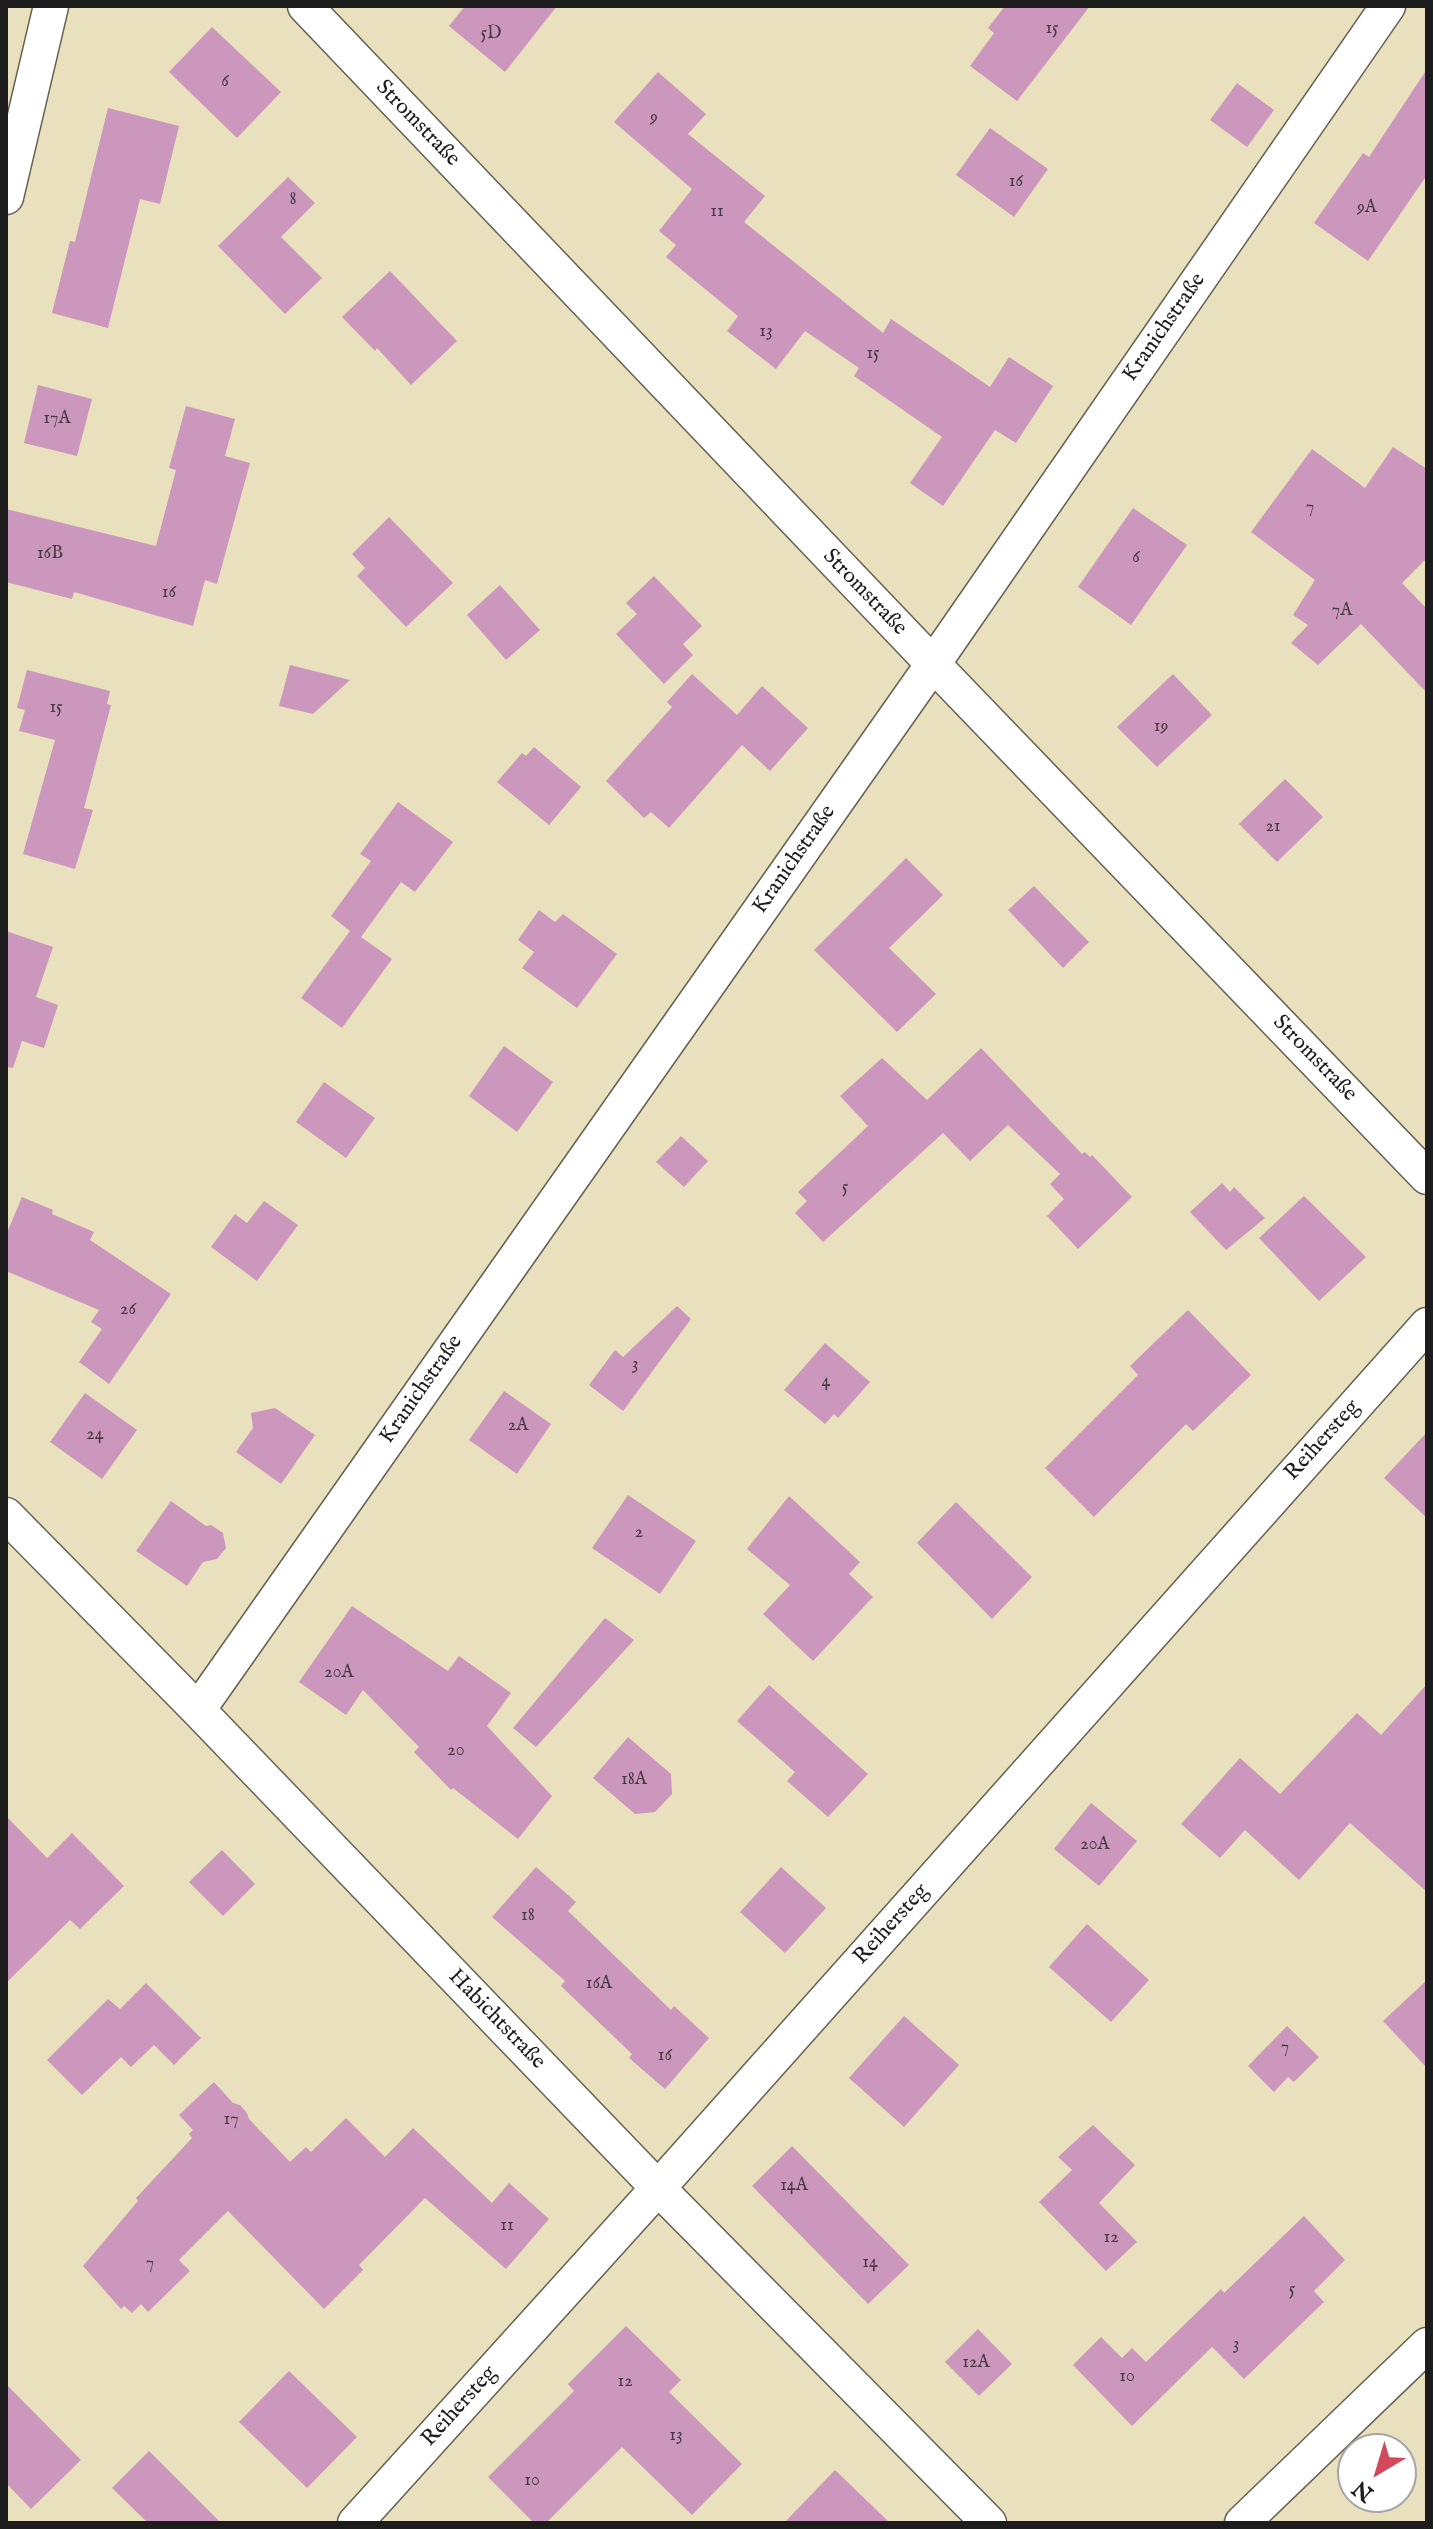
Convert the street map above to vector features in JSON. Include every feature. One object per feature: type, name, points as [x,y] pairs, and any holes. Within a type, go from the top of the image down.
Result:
[{"type":"street","points":[[6,197],[51,6]]},
{"type":"street","name":"Stromstraße","points":[[305,6],[1427,1177]]},
{"type":"street","name":"Kranichstraße","points":[[198,1710],[933,664],[1388,6]]},
{"type":"street","name":"Reihersteg","points":[[355,2523],[658,2188],[1427,1325]]},
{"type":"street","name":"Habichtstraße","points":[[6,1515],[658,2188],[989,2523]]},
{"type":"street","points":[[1242,2523],[1427,2345]]},
{"type":"building","points":[[465,6],[557,6],[505,72],[449,26]]},
{"type":"building","points":[[1005,6],[1090,6],[1017,101],[970,66],[994,33],[988,28]]},
{"type":"building","points":[[212,27],[281,92],[237,138],[169,72]]},
{"type":"building","points":[[1427,69],[1427,175],[1368,261],[1314,223],[1363,153],[1369,157]]},
{"type":"building","points":[[658,72],[706,114],[688,134],[765,196],[744,222],[883,333],[891,319],[990,387],[1009,357],[1053,386],[1016,443],[995,430],[943,506],[910,483],[942,437],[854,376],[859,368],[805,331],[776,369],[727,331],[738,316],[666,257],[676,245],[659,231],[692,189],[614,122]]},
{"type":"building","points":[[1237,83],[1274,110],[1247,147],[1210,120]]},
{"type":"building","points":[[108,108],[179,126],[160,204],[140,199],[108,328],[52,313],[70,241],[75,242]]},
{"type":"building","points":[[990,128],[1048,169],[1014,217],[956,175]]},
{"type":"building","points":[[288,177],[315,203],[281,237],[322,278],[285,314],[218,246]]},
{"type":"building","points":[[390,271],[457,341],[411,385],[377,348],[375,351],[342,317]]},
{"type":"building","points":[[38,385],[92,399],[77,456],[24,443]]},
{"type":"building","points":[[186,406],[235,419],[225,456],[250,463],[217,584],[205,580],[193,626],[74,592],[72,599],[6,582],[6,509],[156,546],[176,470],[169,468]]},
{"type":"building","points":[[1393,447],[1427,469],[1427,558],[1402,583],[1427,609],[1427,693],[1361,624],[1318,665],[1291,643],[1308,625],[1293,615],[1315,580],[1251,532],[1312,449],[1365,488]]},
{"type":"building","points":[[1133,508],[1187,545],[1131,625],[1078,587]]},
{"type":"building","points":[[389,517],[453,583],[406,627],[357,576],[365,568],[352,554]]},
{"type":"building","points":[[654,576],[702,626],[683,644],[693,655],[664,684],[616,634],[637,614],[626,603]]},
{"type":"building","points":[[500,585],[540,630],[506,660],[467,615]]},
{"type":"building","points":[[290,665],[350,680],[313,714],[279,706]]},
{"type":"building","points":[[27,670],[110,691],[107,704],[111,705],[84,808],[93,810],[75,869],[23,854],[55,740],[19,731],[25,710],[17,708]]},
{"type":"building","points":[[692,674],[737,715],[762,686],[808,728],[770,771],[742,745],[669,828],[651,812],[644,818],[606,781],[672,707],[667,702]]},
{"type":"building","points":[[1173,674],[1212,715],[1157,767],[1117,727]]},
{"type":"building","points":[[534,747],[581,787],[549,825],[497,782],[522,753],[526,756]]},
{"type":"building","points":[[1285,779],[1323,817],[1277,862],[1239,824]]},
{"type":"building","points":[[398,802],[453,842],[415,892],[401,882],[361,937],[392,959],[342,1028],[301,998],[350,931],[331,916],[371,861],[360,854]]},
{"type":"building","points":[[906,858],[943,895],[889,948],[936,994],[897,1032],[814,950]]},
{"type":"building","points":[[1034,886],[1089,942],[1063,968],[1008,910]]},
{"type":"building","points":[[539,910],[555,922],[563,914],[617,954],[577,1008],[522,968],[534,952],[518,940]]},
{"type":"building","points":[[6,931],[53,947],[36,997],[58,1005],[44,1048],[22,1041],[13,1068],[6,1067]]},
{"type":"building","points":[[504,1046],[553,1082],[517,1132],[469,1096]]},
{"type":"building","points":[[981,1048],[1082,1154],[1092,1155],[1132,1197],[1078,1249],[1047,1216],[1064,1199],[1050,1184],[1060,1174],[1008,1125],[970,1161],[943,1133],[823,1242],[795,1213],[807,1201],[798,1192],[868,1126],[840,1096],[882,1058],[927,1100]]},
{"type":"building","points":[[324,1082],[375,1118],[346,1158],[296,1122]]},
{"type":"building","points":[[681,1136],[708,1161],[684,1187],[656,1162]]},
{"type":"building","points":[[1222,1183],[1230,1192],[1234,1187],[1265,1218],[1226,1250],[1190,1212]]},
{"type":"building","points":[[1304,1196],[1366,1257],[1319,1301],[1259,1238]]},
{"type":"building","points":[[22,1197],[94,1232],[90,1240],[171,1294],[109,1384],[79,1362],[102,1329],[91,1322],[99,1310],[6,1271],[6,1235]]},
{"type":"building","points":[[264,1201],[298,1225],[257,1281],[211,1247],[235,1214],[247,1223]]},
{"type":"building","points":[[677,1306],[691,1319],[623,1411],[589,1385],[615,1350],[623,1357]]},
{"type":"building","points":[[1188,1310],[1251,1375],[1193,1431],[1186,1424],[1094,1517],[1045,1468],[1138,1375],[1130,1366]]},
{"type":"building","points":[[825,1343],[870,1382],[838,1418],[834,1414],[825,1424],[784,1390]]},
{"type":"building","points":[[504,1391],[551,1424],[517,1474],[469,1440]]},
{"type":"building","points":[[85,1393],[137,1430],[102,1479],[50,1442]]},
{"type":"building","points":[[275,1408],[315,1435],[281,1484],[236,1452],[253,1428],[251,1413]]},
{"type":"building","points":[[1427,1432],[1427,1518],[1384,1478]]},
{"type":"building","points":[[628,1495],[696,1541],[660,1594],[592,1548]]},
{"type":"building","points":[[789,1496],[860,1562],[849,1574],[873,1597],[813,1661],[763,1614],[790,1585],[747,1549]]},
{"type":"building","points":[[171,1501],[206,1526],[211,1525],[223,1533],[226,1548],[217,1559],[203,1562],[187,1586],[136,1551]]},
{"type":"building","points":[[956,1502],[1032,1577],[992,1619],[917,1543]]},
{"type":"building","points":[[352,1606],[448,1671],[459,1656],[511,1693],[487,1726],[552,1796],[518,1839],[453,1788],[451,1790],[414,1752],[419,1747],[363,1690],[346,1715],[299,1682]]},
{"type":"building","points":[[605,1618],[634,1640],[536,1747],[513,1728]]},
{"type":"building","points":[[1427,1684],[1427,1892],[1350,1823],[1299,1880],[1245,1830],[1220,1858],[1181,1824],[1240,1758],[1280,1794],[1357,1713],[1381,1735]]},
{"type":"building","points":[[769,1685],[868,1774],[828,1817],[787,1781],[795,1772],[737,1721]]},
{"type":"building","points":[[628,1737],[671,1774],[672,1794],[655,1812],[635,1814],[593,1778]]},
{"type":"building","points":[[1091,1803],[1137,1841],[1099,1886],[1054,1849]]},
{"type":"building","points":[[6,1816],[47,1858],[72,1833],[124,1886],[80,1929],[70,1920],[6,1983]]},
{"type":"building","points":[[222,1850],[255,1884],[223,1916],[189,1882]]},
{"type":"building","points":[[536,1867],[576,1902],[568,1911],[671,2010],[674,2006],[709,2038],[665,2089],[629,2058],[632,2054],[561,1986],[565,1981],[492,1917]]},
{"type":"building","points":[[781,1867],[826,1908],[785,1953],[740,1912]]},
{"type":"building","points":[[1087,1924],[1149,1980],[1111,2022],[1049,1967]]},
{"type":"building","points":[[1427,1980],[1427,2068],[1383,2021]]},
{"type":"building","points":[[146,1983],[201,2038],[174,2065],[154,2045],[131,2067],[121,2057],[82,2095],[47,2060],[108,1999],[120,2009]]},
{"type":"building","points":[[904,2016],[959,2065],[904,2127],[849,2078]]},
{"type":"building","points":[[1287,2026],[1319,2057],[1294,2082],[1288,2077],[1274,2092],[1248,2066]]},
{"type":"building","points":[[214,2082],[233,2103],[240,2105],[249,2119],[290,2162],[306,2147],[311,2152],[346,2118],[385,2157],[413,2128],[492,2203],[509,2183],[549,2219],[506,2269],[425,2198],[359,2265],[363,2270],[324,2309],[228,2211],[179,2260],[190,2271],[148,2312],[141,2304],[132,2313],[124,2306],[121,2309],[83,2266],[138,2201],[136,2198],[192,2138],[189,2134],[193,2130],[179,2115]]},
{"type":"building","points":[[1093,2125],[1135,2165],[1099,2203],[1137,2242],[1106,2271],[1039,2202],[1072,2170],[1058,2157]]},
{"type":"building","points":[[792,2146],[909,2265],[868,2304],[752,2186]]},
{"type":"building","points":[[1304,2216],[1345,2260],[1314,2291],[1324,2302],[1244,2379],[1212,2347],[1132,2426],[1073,2365],[1101,2337],[1122,2358],[1132,2348],[1146,2362],[1221,2289],[1224,2293]]},
{"type":"building","points":[[626,2326],[681,2380],[669,2392],[742,2464],[692,2515],[622,2447],[546,2523],[534,2523],[488,2477],[574,2391],[568,2384]]},
{"type":"building","points":[[978,2329],[1012,2364],[979,2396],[945,2362]]},
{"type":"building","points":[[289,2371],[357,2437],[307,2488],[239,2422]]},
{"type":"building","points":[[6,2384],[81,2460],[31,2509],[6,2483]]},
{"type":"building","points":[[149,2451],[221,2523],[148,2523],[112,2488]]},
{"type":"building","points":[[835,2470],[890,2523],[784,2523]]}]
